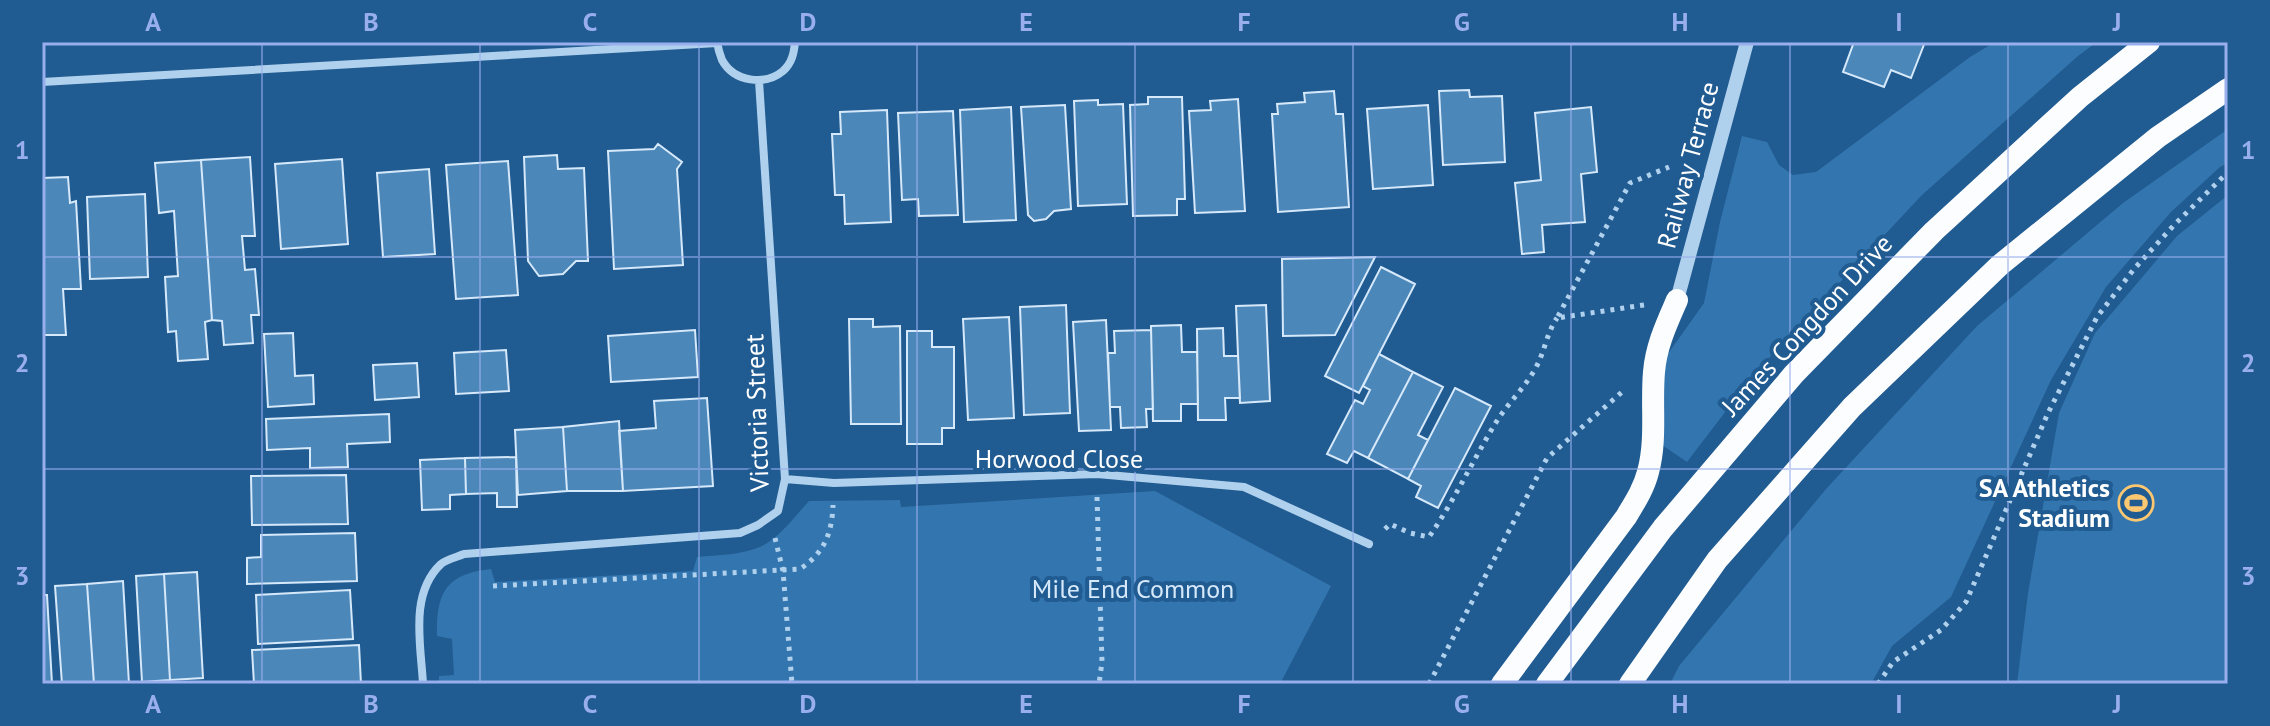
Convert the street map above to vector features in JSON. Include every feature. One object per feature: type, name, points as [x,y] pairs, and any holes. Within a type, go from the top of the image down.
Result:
[{"type":"highway","name":"James Congdon Drive","points":[[1547,684],[1663,528],[1794,374],[1934,231],[2080,97],[2149,42]]},
{"type":"highway","points":[[1630,684],[1717,560],[1852,407],[2000,265],[2158,137],[2228,89]]},
{"type":"highway","points":[[1502,684],[1626,517],[1640,492],[1652,450],[1654,372],[1658,347],[1677,300]]},
{"type":"street","points":[[42,82],[717,42],[723,63],[742,78],[759,81],[783,71],[794,56],[795,42]]},
{"type":"street","name":"Railway Terrace","points":[[1677,300],[1747,42]]},
{"type":"street","name":"Victoria Street","points":[[423,684],[419,610],[425,586],[443,563],[464,554],[740,533],[778,511],[785,479],[759,81]]},
{"type":"street","name":"Horwood Close","points":[[785,479],[834,483],[1097,474],[1244,487],[1369,544]]},
{"type":"path","points":[[1369,544],[1390,524],[1429,537],[1495,424],[1540,361],[1548,331],[1630,183],[1669,167]]},
{"type":"path","points":[[1878,684],[1893,662],[1941,630],[1966,602],[2048,413],[2097,317],[2134,269],[2228,172]]},
{"type":"path","points":[[1557,318],[1640,306]]},
{"type":"path","points":[[1429,684],[1547,458],[1629,386]]},
{"type":"path","points":[[1097,474],[1102,662],[1099,684]]},
{"type":"path","points":[[493,586],[800,569],[816,559],[827,539],[833,519],[833,504]]},
{"type":"path","points":[[758,525],[775,537],[783,571],[792,684]]},
{"type":"green space","points":[[1995,42],[2097,42],[1922,195],[1755,373],[1687,462],[1659,443],[1660,365],[1704,303],[1742,136],[1767,142],[1779,165],[1793,175],[1816,172],[1970,57]]},
{"type":"green space","points":[[2228,129],[2228,163],[2171,212],[2106,287],[2051,380],[1951,597],[1892,646],[1871,684],[1670,684],[1679,666],[1826,489],[1977,326],[2123,203]]},
{"type":"green space","name":"SA Athletics Stadium","points":[[2228,195],[2228,684],[2017,684],[2028,593],[2059,413],[2095,333],[2177,236]]},
{"type":"green space","name":"Mile End Common","points":[[1155,491],[1331,586],[1280,684],[439,684],[439,676],[454,675],[452,639],[437,636],[439,608],[447,588],[463,575],[491,569],[495,582],[693,571],[697,557],[746,551],[769,542],[809,501],[900,500],[901,507]]},
{"type":"building","points":[[1854,42],[1925,42],[1911,78],[1891,70],[1884,87],[1843,72]]},
{"type":"building","points":[[1469,90],[1470,97],[1502,96],[1505,162],[1443,165],[1439,91]]},
{"type":"building","points":[[1334,91],[1336,114],[1343,114],[1349,207],[1278,212],[1272,114],[1278,114],[1277,104],[1305,102],[1304,93]]},
{"type":"building","points":[[1148,97],[1182,97],[1185,199],[1177,199],[1177,215],[1133,216],[1130,105],[1148,104]]},
{"type":"building","points":[[1238,99],[1245,211],[1195,213],[1189,111],[1211,110],[1210,101]]},
{"type":"building","points":[[1098,100],[1098,105],[1123,104],[1127,204],[1078,206],[1074,101]]},
{"type":"building","points":[[1065,105],[1071,209],[1054,211],[1046,219],[1034,221],[1028,215],[1021,107]]},
{"type":"building","points":[[1428,105],[1433,185],[1373,189],[1367,109]]},
{"type":"building","points":[[1011,107],[1016,220],[964,222],[960,110]]},
{"type":"building","points":[[1591,107],[1597,172],[1581,174],[1585,222],[1542,225],[1544,252],[1522,254],[1515,183],[1541,180],[1535,113]]},
{"type":"building","points":[[887,110],[891,222],[845,224],[844,195],[835,195],[832,134],[841,134],[840,112]]},
{"type":"building","points":[[953,111],[958,215],[919,216],[918,199],[902,200],[898,113]]},
{"type":"building","points":[[658,144],[682,162],[677,169],[683,265],[614,269],[608,151],[654,149]]},
{"type":"building","points":[[557,155],[558,169],[584,168],[588,261],[576,261],[563,274],[539,276],[528,261],[524,157]]},
{"type":"building","points":[[250,157],[255,236],[242,236],[245,270],[255,269],[259,315],[251,315],[253,343],[224,345],[222,321],[212,320],[201,160]]},
{"type":"building","points":[[342,159],[348,244],[281,249],[275,164]]},
{"type":"building","points":[[201,160],[212,320],[205,322],[208,359],[178,361],[176,331],[168,332],[165,277],[178,276],[174,211],[159,213],[155,163]]},
{"type":"building","points":[[508,161],[518,295],[456,299],[446,165]]},
{"type":"building","points":[[429,169],[435,254],[383,257],[377,173]]},
{"type":"building","points":[[68,177],[70,203],[76,201],[81,289],[63,289],[66,335],[42,335],[42,178]]},
{"type":"building","points":[[145,194],[148,277],[90,279],[87,197]]},
{"type":"building","points":[[1375,257],[1335,335],[1283,336],[1282,259]]},
{"type":"building","points":[[1381,267],[1415,284],[1359,393],[1325,376]]},
{"type":"building","points":[[1066,305],[1070,413],[1024,415],[1020,307]]},
{"type":"building","points":[[1266,305],[1270,401],[1240,403],[1236,306]]},
{"type":"building","points":[[1009,317],[1014,418],[968,420],[963,319]]},
{"type":"building","points":[[849,319],[873,319],[873,327],[900,326],[901,424],[851,424]]},
{"type":"building","points":[[1106,320],[1111,430],[1079,431],[1073,322]]},
{"type":"building","points":[[1181,325],[1182,352],[1197,352],[1198,404],[1181,404],[1181,421],[1153,421],[1151,326]]},
{"type":"building","points":[[1223,328],[1224,356],[1238,356],[1240,398],[1225,398],[1226,420],[1198,420],[1197,329]]},
{"type":"building","points":[[695,330],[698,377],[611,382],[608,336]]},
{"type":"building","points":[[1151,330],[1153,409],[1146,409],[1147,427],[1121,428],[1120,407],[1110,407],[1108,353],[1115,353],[1114,331]]},
{"type":"building","points":[[907,331],[932,331],[932,347],[954,347],[954,428],[942,428],[942,444],[907,444]]},
{"type":"building","points":[[293,333],[295,376],[313,375],[314,404],[268,407],[264,334]]},
{"type":"building","points":[[506,350],[509,391],[456,394],[454,353]]},
{"type":"building","points":[[1379,354],[1413,372],[1368,458],[1354,451],[1347,463],[1327,454],[1355,400],[1363,404],[1370,390],[1363,386]]},
{"type":"building","points":[[417,363],[419,397],[375,400],[373,365]]},
{"type":"building","points":[[1413,372],[1443,387],[1418,435],[1428,440],[1408,479],[1368,458]]},
{"type":"building","points":[[1455,388],[1491,406],[1438,508],[1416,497],[1421,486],[1408,479]]},
{"type":"building","points":[[707,398],[713,486],[623,491],[619,431],[656,428],[654,401]]},
{"type":"building","points":[[389,414],[390,442],[347,444],[348,467],[310,468],[310,448],[267,450],[266,419]]},
{"type":"building","points":[[619,421],[623,491],[567,491],[563,427]]},
{"type":"building","points":[[563,427],[567,491],[518,495],[515,430]]},
{"type":"building","points":[[516,457],[517,507],[497,507],[497,493],[466,494],[465,458]]},
{"type":"building","points":[[465,458],[466,494],[450,495],[450,509],[422,510],[420,460]]},
{"type":"building","points":[[346,475],[348,524],[252,525],[251,476]]},
{"type":"building","points":[[355,533],[357,581],[247,584],[247,558],[261,557],[261,535]]},
{"type":"building","points":[[197,572],[203,678],[170,680],[164,574]]},
{"type":"building","points":[[164,574],[170,680],[142,682],[136,576]]},
{"type":"building","points":[[123,581],[129,684],[94,684],[87,584]]},
{"type":"building","points":[[87,584],[94,684],[62,684],[55,586]]},
{"type":"building","points":[[350,590],[353,639],[258,644],[256,595]]},
{"type":"building","points":[[42,595],[47,595],[52,684],[42,684]]},
{"type":"building","points":[[359,645],[361,684],[254,684],[252,650]]},
{"type":"place","name":"SA Athletics Stadium","points":[[2136,503]]}]
